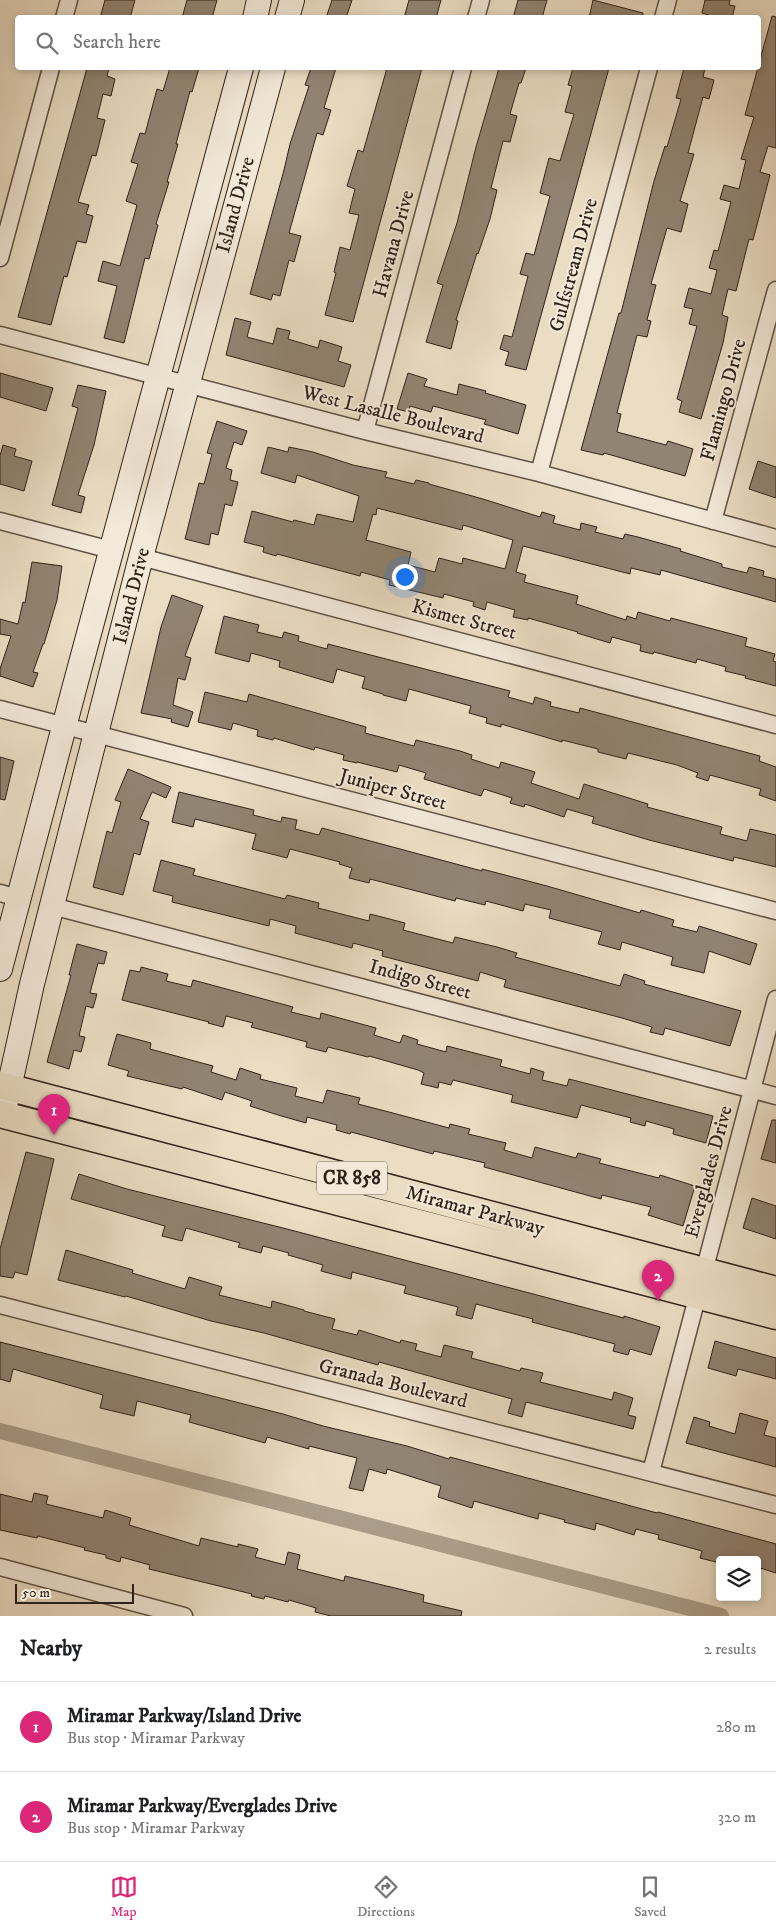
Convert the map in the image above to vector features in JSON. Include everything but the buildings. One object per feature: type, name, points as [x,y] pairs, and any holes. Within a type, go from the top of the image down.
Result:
[{"type":"main road","name":"Miramar Parkway","points":[[4,1086],[700,1284],[776,1316]]},
{"type":"main road","name":"Miramar Parkway","points":[[1,1118],[700,1284],[776,1290]]},
{"type":"street","points":[[65,15],[69,0]]},
{"type":"street","points":[[256,15],[259,0]]},
{"type":"street","points":[[288,15],[292,0]]},
{"type":"street","points":[[477,15],[481,0]]},
{"type":"street","points":[[664,15],[668,0]]},
{"type":"street","points":[[0,258],[50,70]]},
{"type":"street","name":"Island Drive","points":[[0,969],[9,895],[64,726],[160,376],[240,70]]},
{"type":"street","name":"Island Drive","points":[[1,1118],[4,1086],[187,384],[272,70]]},
{"type":"street","name":"Havana Drive","points":[[365,430],[462,70]]},
{"type":"street","name":"Gulfstream Drive","points":[[539,474],[648,70]]},
{"type":"street","name":"Flamingo Drive","points":[[714,521],[776,290]]},
{"type":"street","name":"West Lasalle Boulevard","points":[[0,334],[539,474],[776,538]]},
{"type":"street","points":[[0,521],[111,550]]},
{"type":"street","name":"Kismet Street","points":[[142,557],[776,725]]},
{"type":"street","name":"Juniper Street","points":[[0,709],[776,911]]},
{"type":"street","name":"Indigo Street","points":[[52,906],[776,1096]]},
{"type":"street","name":"Everglades Drive","points":[[651,1472],[776,999]]},
{"type":"street","name":"Granada Boulevard","points":[[0,1305],[776,1505]]},
{"type":"street","points":[[0,1567],[184,1616]]},
{"type":"waterway","points":[[0,1431],[721,1616]]},
{"type":"place","name":"Miramar Parkway/Island Drive","points":[[54,1135]]},
{"type":"place","name":"Miramar Parkway/Everglades Drive","points":[[658,1301]]}]
